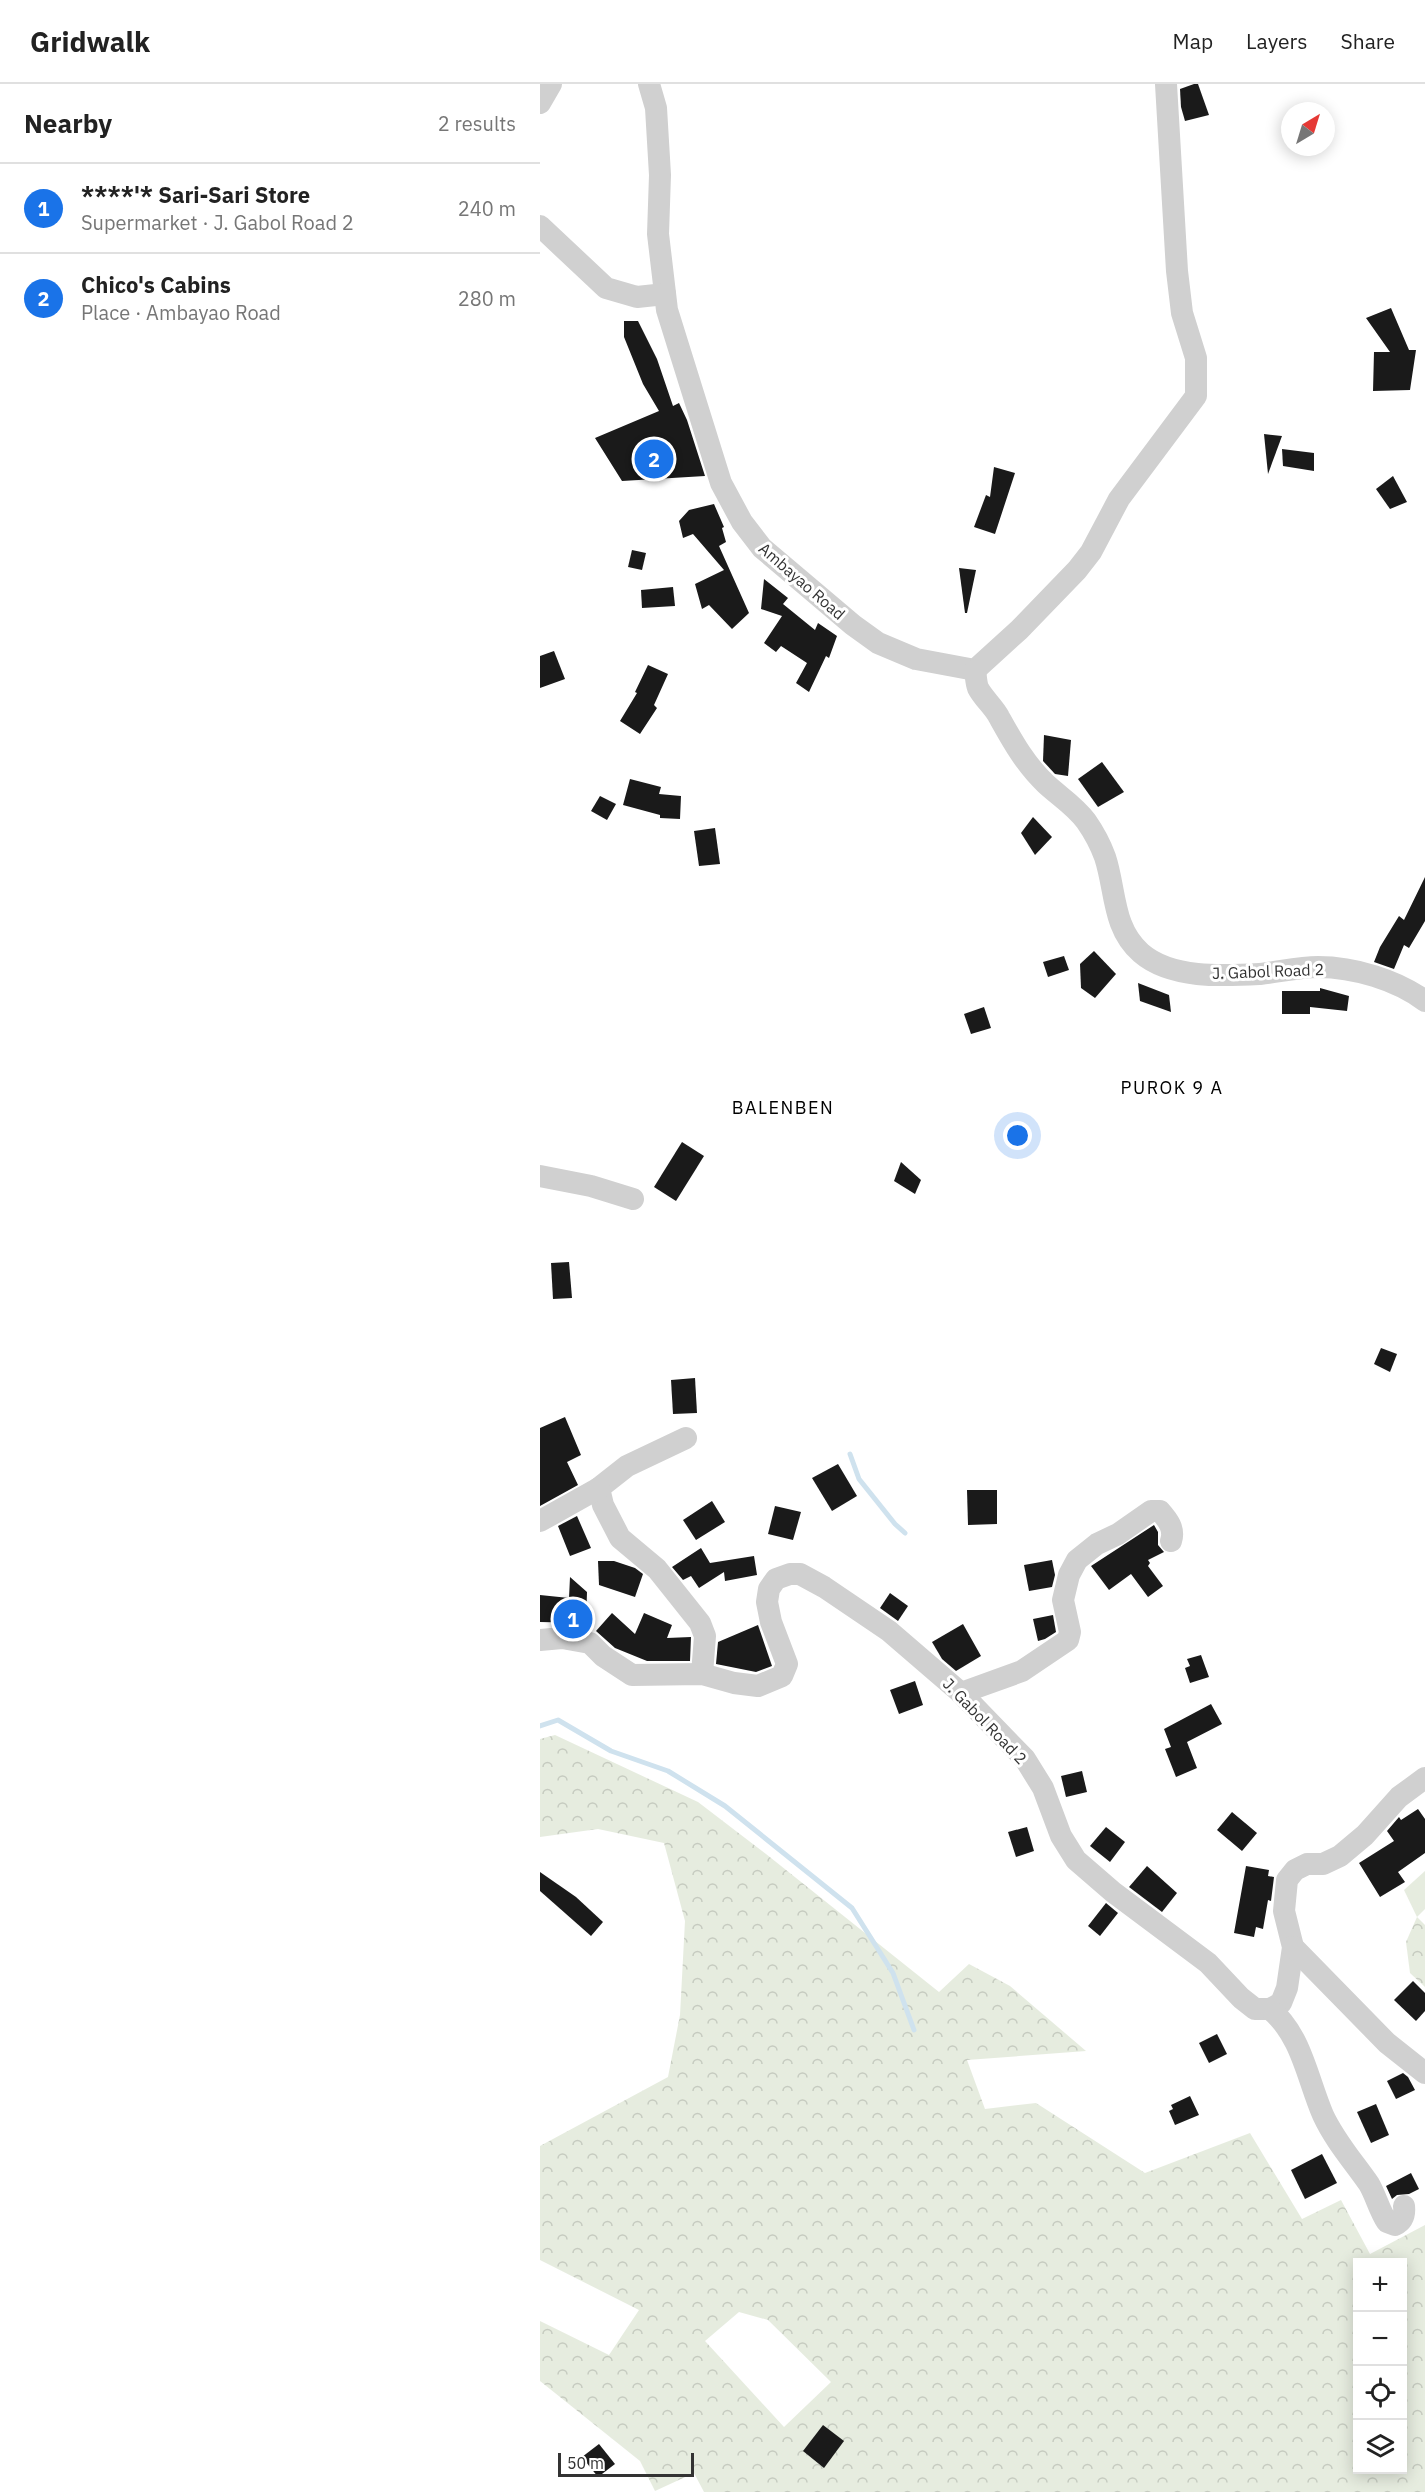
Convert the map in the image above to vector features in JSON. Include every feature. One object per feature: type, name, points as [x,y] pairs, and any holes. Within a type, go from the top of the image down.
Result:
[{"type":"street","points":[[540,103],[551,84]]},
{"type":"street","name":"Ambayao Road","points":[[649,84],[656,108],[660,175],[658,234],[667,310],[721,483],[742,522],[762,548],[853,625],[878,643],[916,659],[951,668],[975,670]]},
{"type":"street","points":[[975,670],[1019,630],[1077,570],[1091,552],[1119,499],[1196,396],[1197,358],[1182,313],[1177,271],[1166,84]]},
{"type":"street","points":[[540,226],[606,288],[637,297],[665,294]]},
{"type":"street","name":"J. Gabol Road 2","points":[[975,670],[978,689],[999,716],[1009,738],[1025,761],[1086,821],[1105,857],[1116,912],[1127,936],[1142,953],[1161,965],[1188,972],[1221,975],[1260,974],[1318,967],[1343,969],[1382,979],[1413,992],[1425,1001]]},
{"type":"street","points":[[540,1176],[591,1186],[633,1199]]},
{"type":"street","points":[[540,1521],[599,1488],[627,1466],[667,1445],[686,1438]]},
{"type":"street","points":[[599,1488],[603,1504],[620,1538],[657,1569],[700,1623],[705,1636],[702,1674]]},
{"type":"street","points":[[961,1693],[1022,1671],[1068,1640],[1070,1632],[1063,1600],[1069,1575],[1077,1560],[1097,1544],[1118,1534],[1150,1511],[1160,1511],[1168,1520],[1173,1534],[1172,1541]]},
{"type":"street","name":"J. Gabol Road 2","points":[[540,1640],[562,1638],[590,1644],[603,1656],[632,1675],[702,1674],[734,1683],[758,1686],[782,1676],[787,1664],[771,1622],[767,1602],[769,1589],[776,1579],[790,1574],[801,1574],[889,1630],[961,1693],[1025,1759],[1043,1788],[1061,1836],[1076,1860],[1113,1892],[1208,1963],[1241,1998],[1255,2009],[1270,2009]]},
{"type":"street","points":[[1404,2206],[1404,2217],[1401,2222],[1395,2225],[1387,2222],[1369,2185],[1340,2148],[1324,2117],[1312,2081],[1293,2037],[1282,2019],[1270,2009],[1281,2003],[1287,1988],[1293,1947],[1284,1911],[1287,1880],[1295,1870],[1307,1864],[1323,1864],[1340,1856],[1365,1835],[1399,1797],[1425,1778]]},
{"type":"street","points":[[1293,1947],[1387,2043],[1425,2073]]},
{"type":"green space","points":[[555,1735],[698,1802],[939,1992],[969,1964],[1010,1986],[1086,2051],[967,2060],[985,2109],[1036,2103],[1145,2173],[1250,2133],[1302,2219],[1341,2200],[1370,2254],[1425,2225],[1425,2492],[704,2492],[694,2473],[655,2491],[640,2461],[540,2381],[540,2321],[609,2355],[639,2310],[540,2260],[540,2146],[668,2077],[680,2015],[685,1921],[664,1843],[598,1829],[540,1837],[540,1739]],"holes":[[[739,2312],[768,2320],[831,2382],[784,2427],[705,2341]]]},
{"type":"green space","points":[[1425,1871],[1425,1909],[1417,1917],[1404,1890]]},
{"type":"green space","points":[[1417,1917],[1425,1925],[1425,1987],[1410,1973],[1406,1942]]},
{"type":"building","points":[[1198,84],[1209,115],[1185,121],[1180,89]]},
{"type":"building","points":[[1391,308],[1409,350],[1416,350],[1410,390],[1373,391],[1374,352],[1390,352],[1366,318]]},
{"type":"building","points":[[624,321],[638,321],[657,359],[673,406],[679,403],[687,420],[705,476],[622,481],[595,438],[659,411],[643,384],[624,337]]},
{"type":"building","points":[[1264,434],[1282,436],[1268,474]]},
{"type":"building","points":[[1282,449],[1314,453],[1314,471],[1283,466]]},
{"type":"building","points":[[994,467],[1015,473],[995,534],[974,527],[986,495],[990,497]]},
{"type":"building","points":[[1393,476],[1407,502],[1390,509],[1376,489]]},
{"type":"building","points":[[714,504],[724,527],[722,528],[726,542],[719,546],[749,613],[732,629],[709,605],[702,609],[695,584],[724,570],[693,534],[683,538],[679,521],[689,510]]},
{"type":"building","points":[[632,550],[646,553],[642,570],[628,567]]},
{"type":"building","points":[[959,568],[976,570],[967,613],[965,613]]},
{"type":"building","points":[[764,579],[788,598],[783,604],[815,630],[818,623],[837,636],[829,658],[826,656],[809,692],[796,683],[807,663],[781,646],[776,652],[764,643],[782,616],[761,609]]},
{"type":"building","points":[[673,587],[675,606],[642,608],[641,590]]},
{"type":"building","points":[[554,651],[565,679],[540,688],[540,656]]},
{"type":"building","points":[[648,665],[668,674],[654,705],[657,708],[640,734],[620,721],[637,693],[635,692]]},
{"type":"building","points":[[1044,735],[1071,740],[1068,776],[1055,774],[1043,761]]},
{"type":"building","points":[[1102,762],[1124,792],[1098,807],[1078,779]]},
{"type":"building","points":[[630,779],[661,787],[659,794],[681,796],[680,819],[660,818],[660,815],[623,805]]},
{"type":"building","points":[[600,796],[616,804],[607,820],[591,811]]},
{"type":"building","points":[[1033,817],[1052,837],[1035,855],[1021,833]]},
{"type":"building","points":[[715,828],[720,864],[699,866],[694,831]]},
{"type":"building","points":[[1425,877],[1425,921],[1409,948],[1404,945],[1394,969],[1374,962],[1380,947],[1399,916],[1404,920]]},
{"type":"building","points":[[1094,951],[1116,974],[1095,998],[1081,988],[1080,964]]},
{"type":"building","points":[[1064,956],[1069,970],[1048,977],[1043,962]]},
{"type":"building","points":[[1138,983],[1169,995],[1171,1012],[1140,1001]]},
{"type":"building","points":[[1320,988],[1349,996],[1347,1011],[1310,1007],[1310,1014],[1282,1014],[1282,991],[1320,991]]},
{"type":"building","points":[[984,1007],[991,1028],[971,1034],[964,1014]]},
{"type":"building","points":[[682,1142],[704,1156],[676,1201],[654,1187]]},
{"type":"building","points":[[901,1162],[921,1180],[915,1194],[894,1181]]},
{"type":"building","points":[[569,1262],[572,1298],[553,1299],[551,1263]]},
{"type":"building","points":[[1381,1348],[1397,1354],[1390,1372],[1374,1364]]},
{"type":"building","points":[[695,1378],[697,1413],[673,1414],[671,1380]]},
{"type":"building","points":[[565,1417],[581,1455],[567,1462],[578,1485],[540,1506],[540,1428]]},
{"type":"building","points":[[838,1464],[857,1496],[832,1511],[812,1478]]},
{"type":"building","points":[[967,1490],[997,1490],[997,1524],[968,1525]]},
{"type":"building","points":[[712,1501],[725,1522],[696,1540],[683,1520]]},
{"type":"building","points":[[775,1506],[801,1512],[793,1540],[768,1534]]},
{"type":"building","points":[[577,1516],[591,1548],[570,1556],[558,1526]]},
{"type":"building","points":[[1154,1525],[1158,1532],[1158,1545],[1164,1552],[1148,1560],[1150,1563],[1148,1566],[1163,1586],[1148,1597],[1131,1574],[1109,1590],[1091,1566]]},
{"type":"building","points":[[701,1548],[710,1563],[754,1556],[757,1575],[725,1581],[724,1572],[699,1588],[691,1576],[683,1580],[672,1567]]},
{"type":"building","points":[[1052,1560],[1055,1575],[1052,1587],[1029,1591],[1024,1565]]},
{"type":"building","points":[[598,1561],[614,1561],[635,1568],[643,1574],[635,1597],[599,1585]]},
{"type":"building","points":[[570,1577],[587,1592],[586,1623],[540,1622],[540,1595],[569,1598]]},
{"type":"building","points":[[890,1593],[908,1606],[898,1621],[880,1608]]},
{"type":"building","points":[[612,1613],[635,1634],[644,1613],[672,1625],[667,1638],[691,1637],[690,1661],[647,1661],[615,1648],[596,1631]]},
{"type":"building","points":[[1053,1615],[1056,1632],[1038,1641],[1033,1619]]},
{"type":"building","points":[[963,1624],[981,1656],[956,1671],[942,1659],[932,1642]]},
{"type":"building","points":[[758,1625],[772,1666],[756,1672],[716,1664],[718,1642]]},
{"type":"building","points":[[1201,1655],[1209,1677],[1190,1683],[1185,1668],[1190,1666],[1187,1659]]},
{"type":"building","points":[[915,1681],[923,1705],[899,1714],[890,1690]]},
{"type":"building","points":[[1211,1704],[1222,1724],[1187,1742],[1197,1768],[1176,1777],[1165,1749],[1171,1747],[1164,1729]]},
{"type":"building","points":[[1082,1771],[1087,1792],[1066,1797],[1061,1776]]},
{"type":"building","points":[[1418,1809],[1425,1819],[1425,1853],[1398,1872],[1405,1882],[1380,1897],[1359,1863],[1394,1841],[1387,1831],[1399,1817],[1401,1820]]},
{"type":"building","points":[[1232,1812],[1257,1833],[1242,1851],[1217,1830]]},
{"type":"building","points":[[1027,1827],[1034,1851],[1016,1857],[1008,1832]]},
{"type":"building","points":[[1106,1827],[1125,1842],[1110,1862],[1090,1846]]},
{"type":"building","points":[[1147,1866],[1177,1893],[1162,1912],[1129,1887]]},
{"type":"building","points":[[1246,1866],[1269,1870],[1268,1876],[1274,1877],[1271,1901],[1268,1900],[1263,1929],[1256,1927],[1254,1937],[1234,1933]]},
{"type":"building","points":[[540,1872],[576,1897],[603,1922],[591,1936],[540,1891]]},
{"type":"building","points":[[1106,1903],[1118,1913],[1100,1936],[1088,1926]]},
{"type":"building","points":[[1413,1981],[1425,1993],[1425,2011],[1416,2021],[1394,2000]]},
{"type":"building","points":[[1217,2034],[1227,2054],[1209,2063],[1199,2043]]},
{"type":"building","points":[[1403,2073],[1415,2090],[1396,2099],[1387,2081]]},
{"type":"building","points":[[1190,2096],[1199,2115],[1175,2125],[1169,2111],[1173,2109],[1171,2105]]},
{"type":"building","points":[[1376,2104],[1389,2135],[1371,2143],[1357,2112]]},
{"type":"building","points":[[1322,2154],[1337,2183],[1305,2199],[1291,2170]]},
{"type":"building","points":[[1411,2173],[1419,2189],[1409,2194],[1397,2195],[1392,2199],[1386,2186]]},
{"type":"building","points":[[823,2425],[844,2441],[824,2468],[803,2451]]},
{"type":"building","points":[[599,2444],[615,2464],[598,2477],[582,2457]]},
{"type":"waterway","points":[[850,1454],[859,1479],[905,1533]]},
{"type":"waterway","points":[[540,1726],[558,1720],[611,1751],[668,1771],[725,1806],[852,1908],[893,1973],[914,2030]]},
{"type":"place","name":"Chico's Cabins","points":[[654,459]]},
{"type":"place","name":"****'* Sari-Sari Store","points":[[573,1619]]},
{"type":"district","name":"PUROK 9 A","points":[[1172,1088]]},
{"type":"district","name":"BALENBEN","points":[[783,1108]]}]
